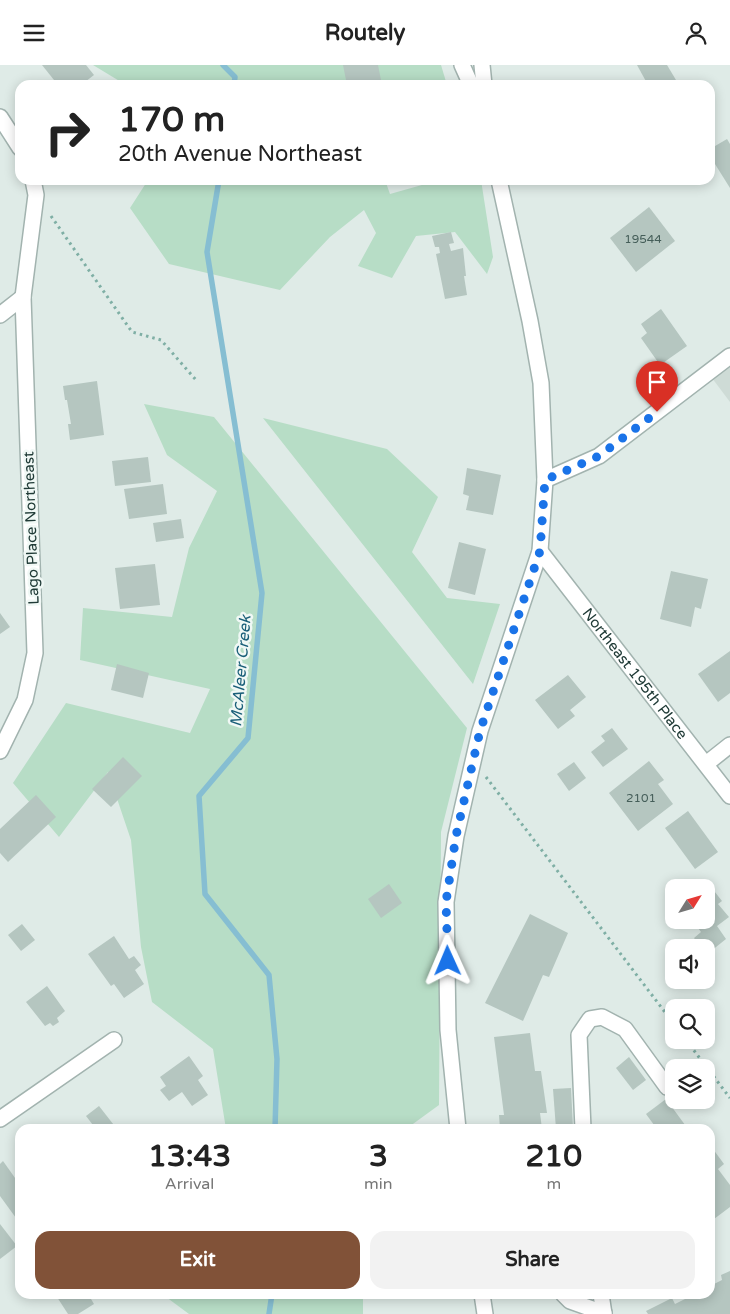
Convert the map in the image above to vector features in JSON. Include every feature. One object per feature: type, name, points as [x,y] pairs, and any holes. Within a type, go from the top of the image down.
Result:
[{"type":"street","points":[[462,65],[469,80]]},
{"type":"street","points":[[482,65],[484,80]]},
{"type":"street","points":[[0,117],[15,140]]},
{"type":"street","name":"Lago Place Northeast","points":[[0,751],[26,700],[35,653],[23,297],[36,195],[34,185]]},
{"type":"street","points":[[457,1124],[448,1030],[446,902],[456,836],[480,731],[540,551],[545,480],[542,383],[500,185]]},
{"type":"street","points":[[0,315],[23,297]]},
{"type":"street","points":[[545,480],[599,456],[730,356]]},
{"type":"street","name":"Northeast 195th Place","points":[[540,551],[730,796]]},
{"type":"street","points":[[706,764],[730,745]]},
{"type":"street","points":[[583,1124],[579,1035],[590,1019],[602,1017],[625,1029],[665,1084]]},
{"type":"street","points":[[0,1119],[114,1040]]},
{"type":"street","points":[[483,1299],[485,1314]]},
{"type":"street","points":[[568,1299],[604,1313],[602,1299]]},
{"type":"path","points":[[36,195],[132,332],[161,340],[196,380]]},
{"type":"path","points":[[474,760],[665,1012]]},
{"type":"path","points":[[693,1049],[730,1098]]},
{"type":"shaded area","points":[[730,365],[730,402],[712,378]]},
{"type":"green space","points":[[93,65],[441,65],[446,80],[118,80]]},
{"type":"green space","points":[[145,185],[387,185],[390,194],[422,185],[482,185],[493,257],[487,274],[455,232],[416,236],[392,278],[358,266],[376,233],[364,210],[330,237],[280,290],[169,264],[130,208]]},
{"type":"green space","points":[[144,404],[214,417],[467,728],[441,832],[439,1105],[413,1124],[225,1124],[213,1049],[152,1002],[141,947],[131,840],[108,772],[59,837],[13,783],[66,703],[190,733],[210,689],[80,660],[83,608],[172,617],[189,548],[217,491],[167,455]]},
{"type":"green space","points":[[263,418],[387,449],[438,497],[412,552],[447,598],[500,604],[473,684]]},
{"type":"green space","points":[[169,1299],[363,1299],[363,1314],[189,1314]]},
{"type":"building","points":[[42,65],[86,65],[94,75],[88,80],[54,80]]},
{"type":"building","points":[[343,65],[378,65],[381,80],[346,80]]},
{"type":"building","points":[[637,65],[667,65],[676,80],[645,80]]},
{"type":"building","points":[[727,139],[730,144],[730,188],[715,164],[715,146]]},
{"type":"building","points":[[649,207],[675,241],[636,272],[610,238]]},
{"type":"building","points":[[451,232],[454,243],[449,244],[451,251],[463,248],[467,295],[445,299],[436,254],[440,253],[439,247],[435,247],[432,236]]},
{"type":"building","points":[[661,309],[687,346],[660,365],[641,338],[647,333],[641,324]]},
{"type":"building","points":[[97,381],[104,435],[70,440],[68,424],[71,424],[63,386]]},
{"type":"building","points":[[148,457],[151,482],[115,486],[112,461]]},
{"type":"building","points":[[467,468],[501,475],[493,515],[466,510],[469,496],[463,494]]},
{"type":"building","points":[[163,484],[167,514],[129,519],[124,489]]},
{"type":"building","points":[[181,519],[184,538],[156,542],[153,523]]},
{"type":"building","points":[[459,542],[486,549],[475,595],[448,588]]},
{"type":"building","points":[[155,564],[160,605],[120,609],[115,568]]},
{"type":"building","points":[[671,571],[708,579],[701,609],[695,607],[691,627],[660,619]]},
{"type":"building","points":[[0,613],[10,627],[0,634]]},
{"type":"building","points":[[730,651],[730,693],[718,702],[698,674]]},
{"type":"building","points":[[117,664],[149,673],[143,698],[111,690]]},
{"type":"building","points":[[568,675],[586,697],[570,710],[575,716],[558,729],[535,700]]},
{"type":"building","points":[[612,728],[628,749],[603,767],[591,752],[605,741],[601,736]]},
{"type":"building","points":[[123,757],[142,776],[111,807],[92,789]]},
{"type":"building","points":[[649,761],[664,780],[658,784],[673,804],[638,831],[609,793]]},
{"type":"building","points":[[574,762],[586,778],[569,791],[557,774]]},
{"type":"building","points":[[36,795],[56,817],[8,862],[0,853],[0,829]]},
{"type":"building","points":[[688,811],[718,852],[695,869],[665,828]]},
{"type":"building","points":[[389,884],[402,903],[381,918],[368,899]]},
{"type":"building","points":[[715,892],[722,901],[718,904],[729,917],[717,926],[726,939],[715,948],[715,939],[695,939],[701,932],[699,929],[715,929]]},
{"type":"building","points":[[530,914],[568,933],[549,977],[543,975],[523,1021],[485,1003]]},
{"type":"building","points":[[22,924],[35,940],[21,951],[8,935]]},
{"type":"building","points":[[114,936],[129,959],[134,956],[141,965],[135,970],[144,984],[124,998],[114,984],[111,986],[88,954]]},
{"type":"building","points":[[47,986],[65,1011],[57,1018],[59,1022],[53,1026],[50,1023],[45,1026],[26,1002]]},
{"type":"building","points":[[530,1033],[535,1071],[541,1071],[547,1113],[540,1113],[541,1124],[500,1124],[499,1115],[504,1115],[494,1037]]},
{"type":"building","points":[[189,1056],[203,1076],[198,1080],[208,1095],[192,1106],[182,1092],[169,1101],[160,1090],[166,1086],[160,1077]]},
{"type":"building","points":[[629,1057],[646,1080],[633,1090],[616,1068]]},
{"type":"building","points":[[571,1088],[573,1124],[556,1124],[553,1089]]},
{"type":"building","points":[[665,1100],[665,1109],[673,1109],[684,1124],[653,1124],[646,1114]]},
{"type":"building","points":[[99,1106],[113,1124],[92,1124],[86,1116]]},
{"type":"building","points":[[715,1152],[724,1164],[718,1169],[730,1185],[730,1207],[715,1218]]},
{"type":"building","points":[[3,1161],[15,1178],[15,1217],[0,1196],[0,1164]]},
{"type":"building","points":[[0,1224],[15,1243],[15,1248],[0,1259]]},
{"type":"building","points":[[730,1271],[730,1314],[648,1314],[646,1311],[670,1299],[672,1299],[675,1304],[685,1299],[715,1299],[715,1284],[722,1280],[721,1275]]},
{"type":"building","points":[[58,1299],[91,1299],[94,1304],[78,1314],[68,1314]]},
{"type":"waterway","name":"McAleer Creek","points":[[223,65],[235,77],[235,80]]},
{"type":"waterway","name":"McAleer Creek","points":[[218,185],[207,252],[262,593],[248,738],[199,796],[205,894],[269,975],[277,1059],[275,1124]]},
{"type":"waterway","name":"McAleer Creek","points":[[269,1314],[271,1299]]},
{"type":"route","points":[[448,961],[446,902],[456,836],[480,731],[540,551],[545,480],[599,456],[657,412]]}]
